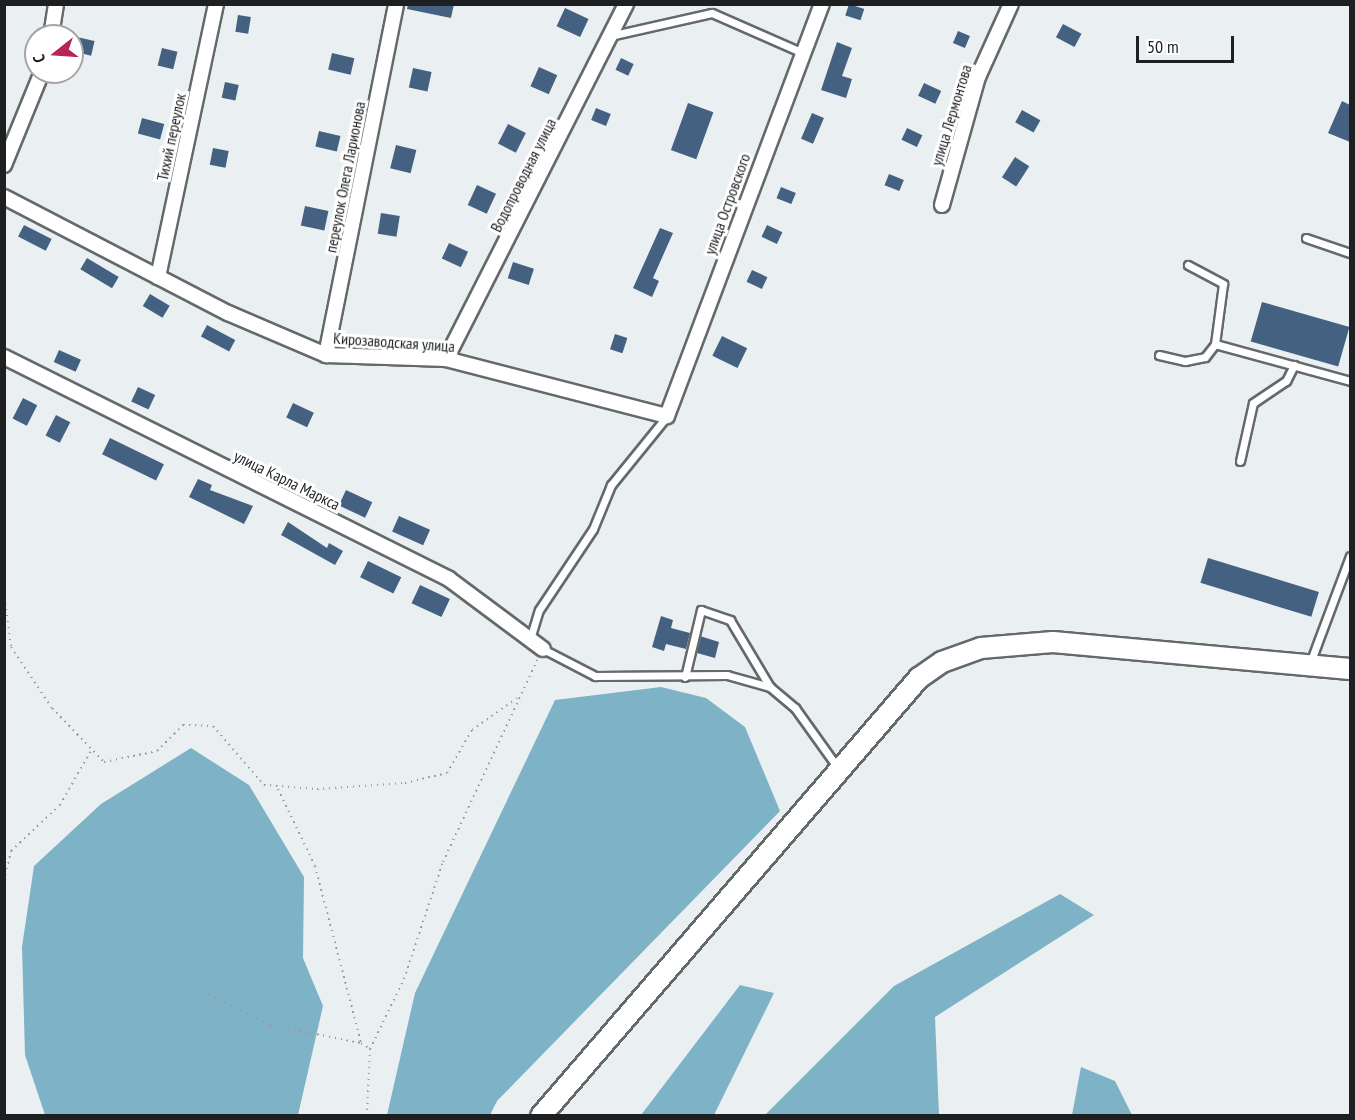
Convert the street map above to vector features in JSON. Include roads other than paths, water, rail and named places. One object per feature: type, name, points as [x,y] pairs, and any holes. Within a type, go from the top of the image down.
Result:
[{"type":"main road","points":[[541,1116],[919,678],[942,662],[981,648],[1014,642],[1100,644],[1350,669]]},
{"type":"street","points":[[53,24],[56,4]]},
{"type":"street","name":"Тихий переулок","points":[[158,277],[216,4]]},
{"type":"street","name":"переулок Олега Ларионова","points":[[326,355],[396,4]]},
{"type":"street","name":"Водопроводная улица","points":[[446,359],[614,35],[626,4]]},
{"type":"street","name":"улица Островского","points":[[667,416],[801,52],[822,4]]},
{"type":"street","name":"улица Лермонтова","points":[[942,205],[978,77],[1011,4]]},
{"type":"street","points":[[4,165],[37,84]]},
{"type":"street","name":"Кирозаводская улица","points":[[4,197],[158,277],[326,355],[446,359],[667,416]]},
{"type":"street","name":"улица Карла Маркса","points":[[4,357],[449,579],[543,650]]},
{"type":"lane","points":[[614,35],[712,13],[801,52]]},
{"type":"lane","points":[[1306,238],[1350,253]]},
{"type":"lane","points":[[1159,355],[1185,362],[1205,357],[1215,344],[1223,284],[1188,265]]},
{"type":"lane","points":[[1215,344],[1350,381]]},
{"type":"lane","points":[[1240,461],[1253,403],[1286,381],[1294,365]]},
{"type":"lane","points":[[530,639],[539,610],[593,529],[612,485],[667,416]]},
{"type":"lane","points":[[1309,665],[1350,556]]},
{"type":"lane","points":[[685,676],[701,610],[730,620],[770,687],[795,708],[840,770]]},
{"type":"lane","points":[[543,650],[595,676],[727,675],[770,687]]}]
